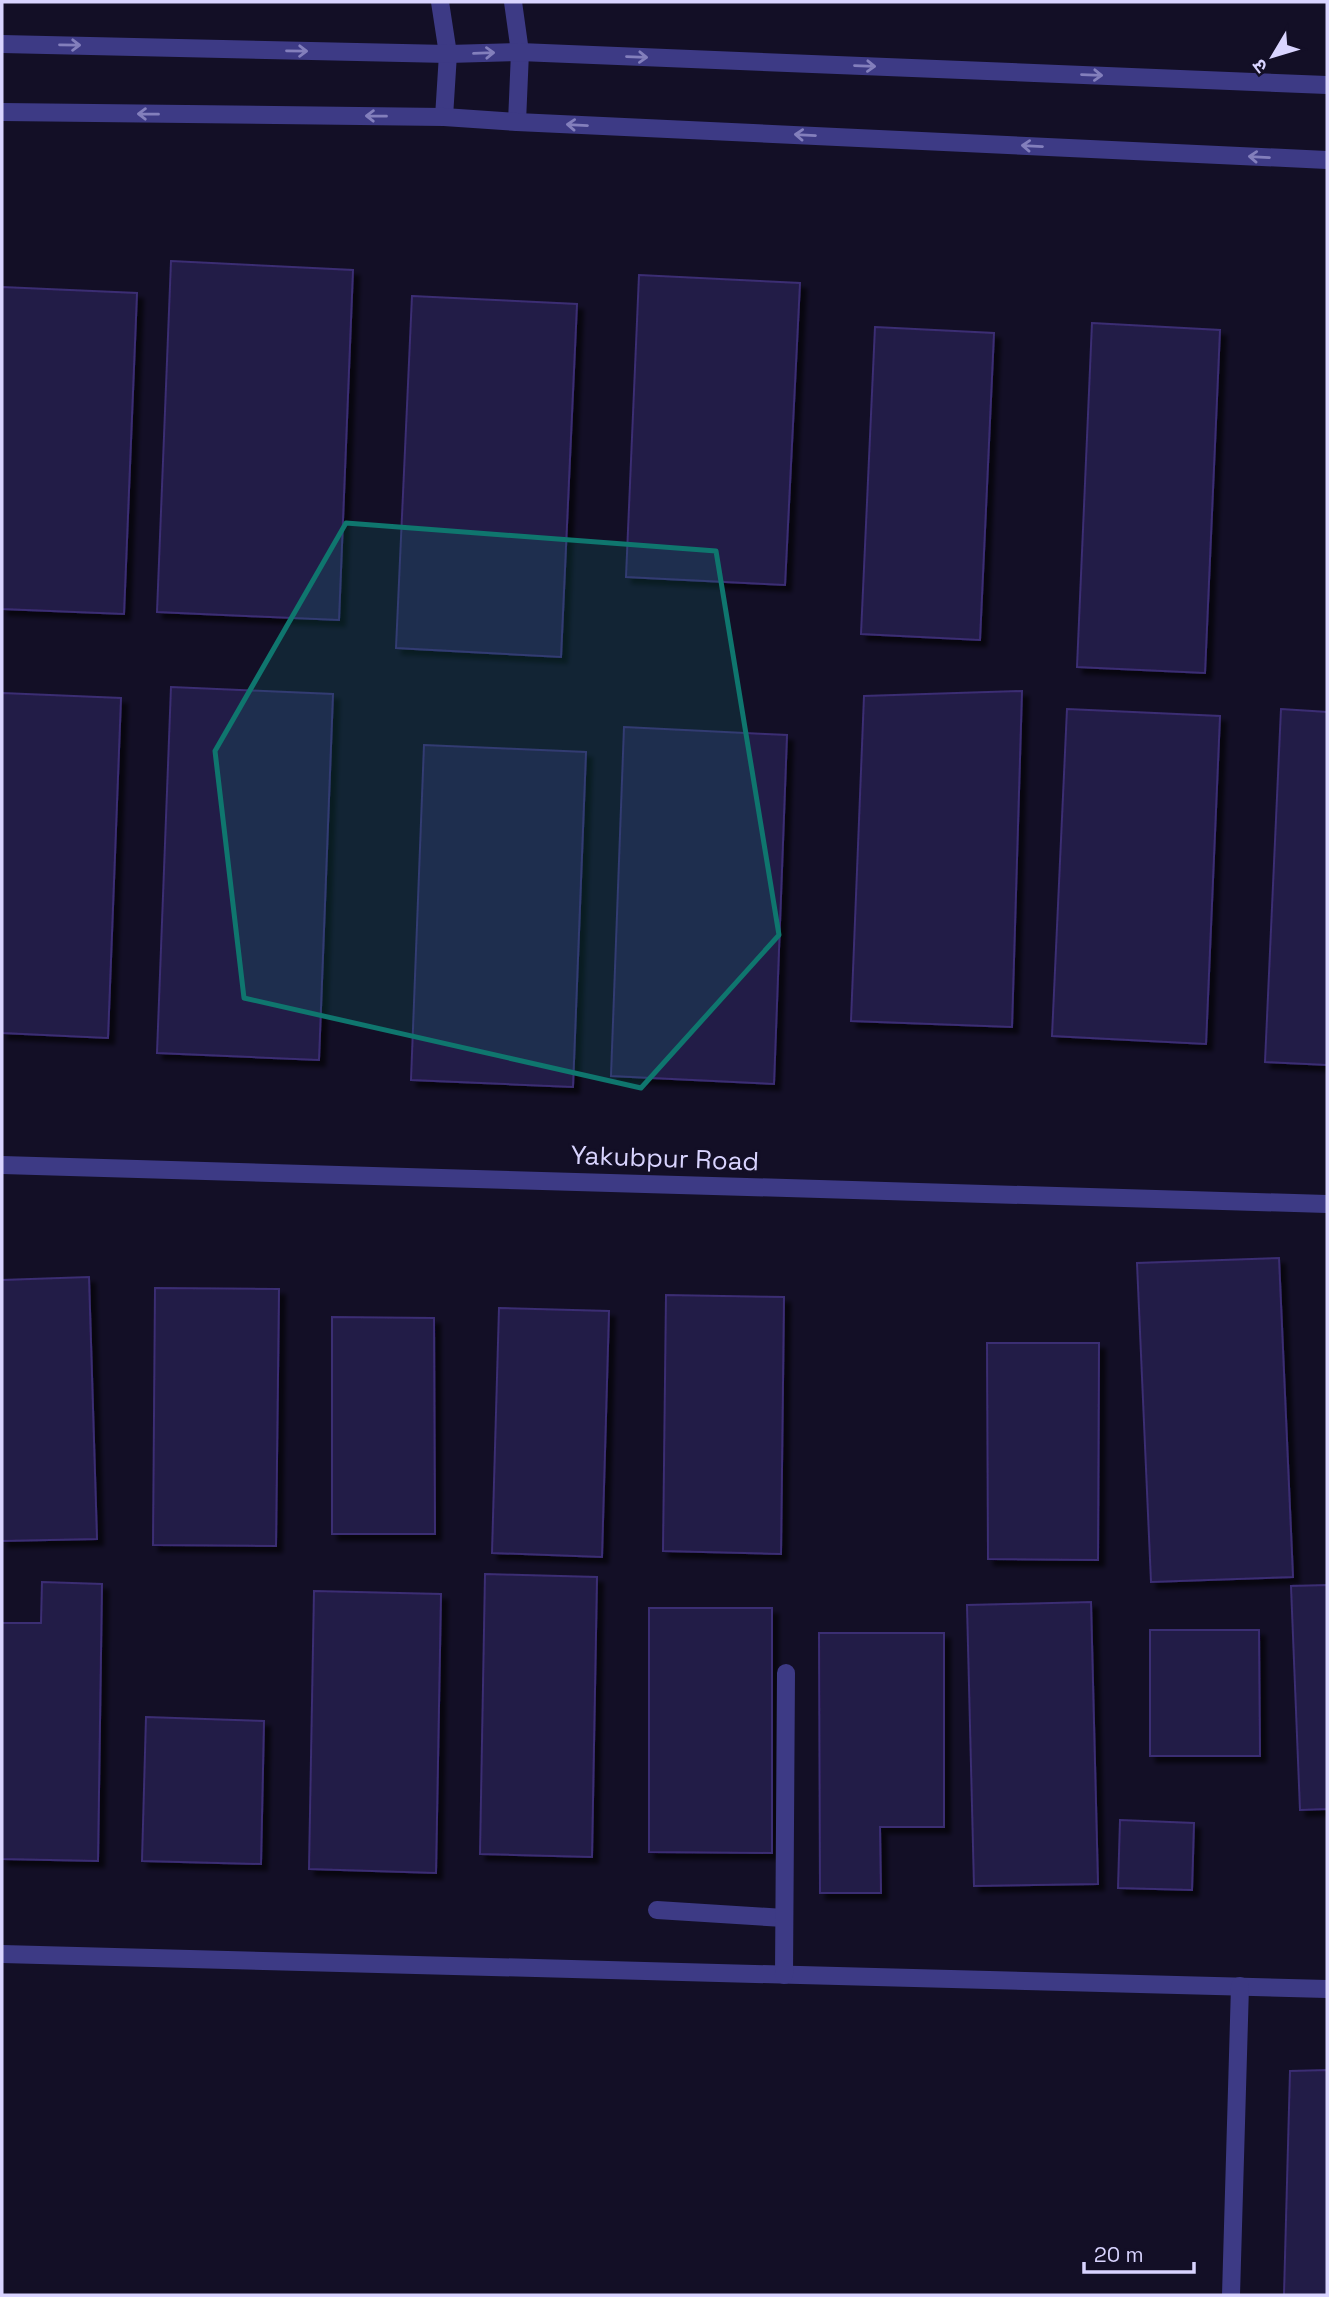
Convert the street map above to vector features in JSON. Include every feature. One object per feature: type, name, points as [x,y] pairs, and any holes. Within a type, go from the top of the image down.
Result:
[{"type":"street","points":[[440,2],[447,54],[444,117]]},
{"type":"street","points":[[513,2],[520,52],[517,122]]},
{"type":"street","points":[[2,44],[447,54],[520,52],[1327,85]]},
{"type":"street","points":[[2,112],[444,117],[1327,160]]},
{"type":"street","name":"Yakubpur Road","points":[[2,1165],[1327,1204]]},
{"type":"street","points":[[784,1975],[786,1673]]},
{"type":"street","points":[[657,1910],[784,1918]]},
{"type":"street","points":[[2,1954],[1327,1989]]},
{"type":"street","points":[[1231,2295],[1240,1986]]},
{"type":"highlighted area","points":[[346,523],[716,551],[779,935],[641,1088],[244,998],[215,751]]},
{"type":"building","points":[[171,261],[353,270],[339,620],[157,612]]},
{"type":"building","points":[[639,275],[800,283],[785,585],[626,577]]},
{"type":"building","points":[[2,287],[137,293],[124,614],[2,609]]},
{"type":"building","points":[[412,296],[577,304],[561,657],[396,648]]},
{"type":"building","points":[[1092,323],[1220,330],[1205,673],[1077,667]]},
{"type":"building","points":[[875,327],[994,333],[980,640],[861,634]]},
{"type":"building","points":[[171,687],[333,694],[319,1060],[157,1053]]},
{"type":"building","points":[[1022,691],[1012,1027],[851,1021],[864,696]]},
{"type":"building","points":[[2,693],[121,698],[108,1038],[2,1033]]},
{"type":"building","points":[[1067,709],[1220,716],[1206,1044],[1052,1036]]},
{"type":"building","points":[[1281,709],[1327,712],[1327,1065],[1265,1062]]},
{"type":"building","points":[[624,727],[787,735],[774,1084],[611,1076]]},
{"type":"building","points":[[424,745],[586,752],[573,1087],[411,1080]]},
{"type":"building","points":[[1279,1258],[1293,1577],[1151,1582],[1137,1263]]},
{"type":"building","points":[[89,1277],[97,1539],[2,1541],[2,1280]]},
{"type":"building","points":[[155,1288],[279,1289],[276,1546],[153,1545]]},
{"type":"building","points":[[666,1295],[784,1297],[781,1554],[663,1551]]},
{"type":"building","points":[[499,1308],[609,1311],[602,1557],[492,1553]]},
{"type":"building","points":[[332,1317],[434,1318],[435,1534],[332,1534]]},
{"type":"building","points":[[987,1343],[1099,1343],[1098,1560],[988,1559]]},
{"type":"building","points":[[485,1574],[597,1577],[592,1857],[480,1854]]},
{"type":"building","points":[[42,1582],[102,1584],[98,1861],[2,1859],[2,1623],[41,1623]]},
{"type":"building","points":[[1327,1585],[1327,1809],[1300,1810],[1291,1586]]},
{"type":"building","points":[[314,1591],[441,1594],[436,1873],[309,1869]]},
{"type":"building","points":[[1091,1602],[1098,1884],[974,1886],[967,1605]]},
{"type":"building","points":[[649,1608],[772,1608],[772,1853],[649,1852]]},
{"type":"building","points":[[1150,1630],[1259,1630],[1260,1756],[1150,1756]]},
{"type":"building","points":[[819,1633],[944,1633],[944,1827],[880,1827],[881,1893],[820,1893]]},
{"type":"building","points":[[146,1717],[264,1721],[261,1864],[142,1861]]},
{"type":"building","points":[[1120,1820],[1194,1823],[1192,1890],[1118,1888]]},
{"type":"building","points":[[1327,2070],[1327,2295],[1284,2295],[1290,2071]]}]
